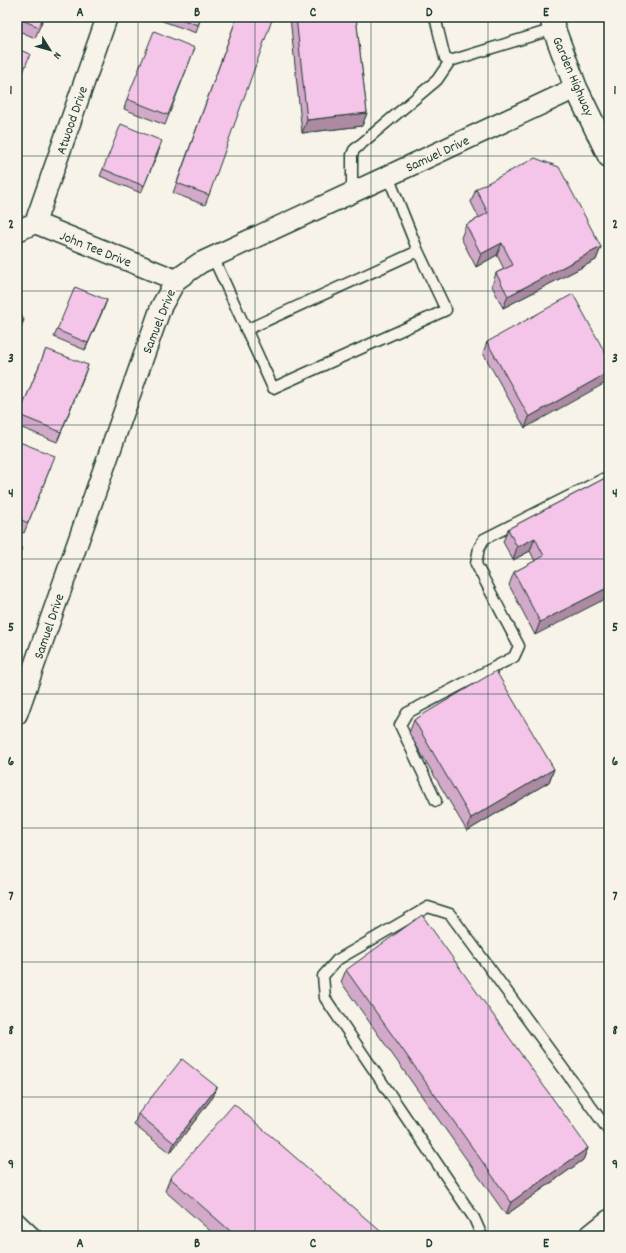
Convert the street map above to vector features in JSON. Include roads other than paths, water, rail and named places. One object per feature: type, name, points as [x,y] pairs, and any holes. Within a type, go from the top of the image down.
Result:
[{"type":"main road","name":"Garden Highway","points":[[553,23],[576,88],[609,156]]},
{"type":"street","name":"Atwood Drive","points":[[35,223],[107,17]]},
{"type":"street","name":"Samuel Drive","points":[[17,714],[161,307],[176,280],[200,263],[576,88]]},
{"type":"street","points":[[17,231],[35,223]]},
{"type":"street","name":"John Tee Drive","points":[[35,223],[176,280]]},
{"type":"street","points":[[589,1236],[609,1220]]},
{"type":"lane","points":[[435,17],[445,58],[450,61]]},
{"type":"lane","points":[[352,193],[352,155],[354,150],[437,80],[450,61],[553,23]]},
{"type":"lane","points":[[213,257],[273,388],[446,310],[418,251],[388,176]]},
{"type":"lane","points":[[246,330],[418,251]]},
{"type":"lane","points":[[436,801],[400,725],[407,712],[514,657],[519,646],[476,564],[479,548],[484,539],[609,476]]},
{"type":"lane","points":[[482,1236],[474,1218],[324,998],[323,976],[337,960],[428,907],[450,914],[609,1131]]},
{"type":"lane","points":[[17,1216],[38,1236]]}]
